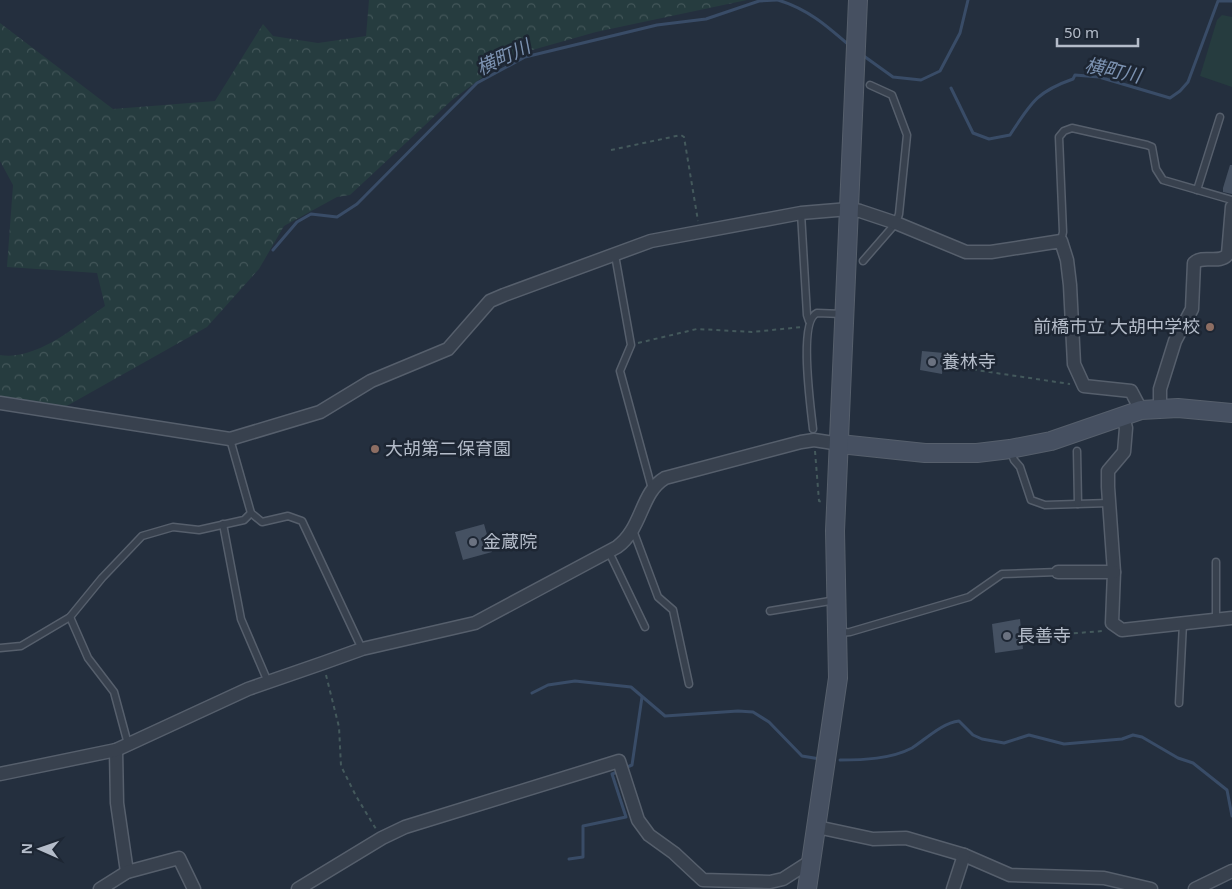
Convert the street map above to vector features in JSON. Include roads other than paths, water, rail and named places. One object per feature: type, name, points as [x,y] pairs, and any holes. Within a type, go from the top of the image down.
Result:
[{"type":"street","points":[[806,889],[838,678],[836,502],[858,0]]},
{"type":"street","points":[[1160,409],[1160,389],[1175,341],[1192,310],[1194,263],[1198,259],[1221,259],[1228,254],[1232,207]]},
{"type":"street","points":[[0,403],[230,439],[327,409],[371,381],[448,349],[490,301],[615,254],[651,241],[700,231],[801,213],[849,209],[866,212],[896,223],[966,252],[991,252],[1060,241],[1067,260],[1070,285],[1074,364],[1084,386],[1131,391],[1141,410]]},
{"type":"street","points":[[0,774],[116,750],[268,682],[362,649],[475,623],[609,552],[629,539],[652,489],[658,483],[677,474],[814,440],[941,454],[1010,450],[1066,436],[1123,418],[1141,410],[1201,409],[1232,413]]},
{"type":"street","points":[[1123,418],[1126,428],[1124,452],[1108,471],[1114,572],[1112,623],[1122,630],[1232,618]]},
{"type":"street","points":[[1058,572],[1114,572]]},
{"type":"street","points":[[116,750],[117,803],[127,872]]},
{"type":"street","points":[[298,889],[382,838],[405,827],[619,761],[638,820],[649,835],[674,852],[703,880],[770,882],[783,879],[811,861]]},
{"type":"street","points":[[816,827],[873,840],[906,838],[964,855],[1010,875],[1104,878],[1151,889]]},
{"type":"street","points":[[953,889],[964,855]]},
{"type":"street","points":[[100,889],[127,872],[179,858],[194,889]]},
{"type":"street","points":[[1195,889],[1232,872]]},
{"type":"lane","points":[[863,261],[896,223],[907,136],[892,95],[870,85]]},
{"type":"lane","points":[[1197,190],[1220,117]]},
{"type":"lane","points":[[1060,241],[1063,232],[1059,137],[1064,131],[1079,128],[1148,145],[1153,150],[1156,169],[1160,177],[1232,200]]},
{"type":"lane","points":[[801,213],[809,323]]},
{"type":"lane","points":[[615,254],[631,345],[620,371],[652,489]]},
{"type":"lane","points":[[813,429],[806,336],[809,323],[816,313],[845,314]]},
{"type":"lane","points":[[230,439],[251,513],[262,522],[288,516],[302,521],[362,649]]},
{"type":"lane","points":[[1010,450],[1014,460],[1020,467],[1031,500],[1045,505],[1109,503]]},
{"type":"lane","points":[[1077,451],[1078,504]]},
{"type":"lane","points":[[0,648],[21,646],[70,617],[102,578],[142,536],[173,527],[199,530],[244,520],[251,513]]},
{"type":"lane","points":[[223,524],[241,619],[268,682]]},
{"type":"lane","points":[[633,530],[658,597],[673,610],[689,684]]},
{"type":"lane","points":[[609,552],[645,627]]},
{"type":"lane","points":[[1216,562],[1216,620]]},
{"type":"lane","points":[[838,633],[850,632],[969,597],[1002,574],[1058,572]]},
{"type":"lane","points":[[770,611],[837,600]]},
{"type":"lane","points":[[70,617],[88,658],[114,692],[128,744]]},
{"type":"lane","points":[[1179,703],[1183,623]]},
{"type":"waterway","name":"横町川","points":[[273,250],[297,222],[311,214],[337,217],[357,204],[477,83],[525,57],[657,25],[706,19],[759,1],[777,0]]},
{"type":"waterway","name":"横町川","points":[[778,0],[808,13],[850,46]]},
{"type":"waterway","name":"横町川","points":[[861,54],[893,77],[921,80],[940,71],[960,33],[968,0]]},
{"type":"waterway","name":"横町川","points":[[951,88],[973,133],[989,139],[1010,135],[1035,100],[1050,89],[1073,79],[1075,75],[1099,77],[1170,98],[1188,82],[1218,1],[1232,1]]},
{"type":"waterway","points":[[532,693],[548,685],[575,681],[631,687],[665,716],[738,711],[753,712],[769,722],[802,756],[820,759]]},
{"type":"waterway","points":[[625,768],[632,765],[642,697]]},
{"type":"waterway","points":[[840,760],[858,760],[895,755],[912,748],[940,728],[959,721],[973,735],[982,739],[1004,743],[1029,735],[1064,744],[1122,739],[1133,735],[1142,737],[1178,758],[1193,763],[1227,790],[1232,816]]},
{"type":"waterway","points":[[569,859],[583,857],[583,826],[626,817],[612,774],[620,771]]},
{"type":"place","name":"前橋市立 大胡中学校","points":[[1210,327]]},
{"type":"place","name":"養林寺","points":[[932,362]]},
{"type":"place","name":"大胡第二保育園","points":[[375,449]]},
{"type":"place","name":"金蔵院","points":[[473,542]]},
{"type":"place","name":"長善寺","points":[[1007,636]]}]
